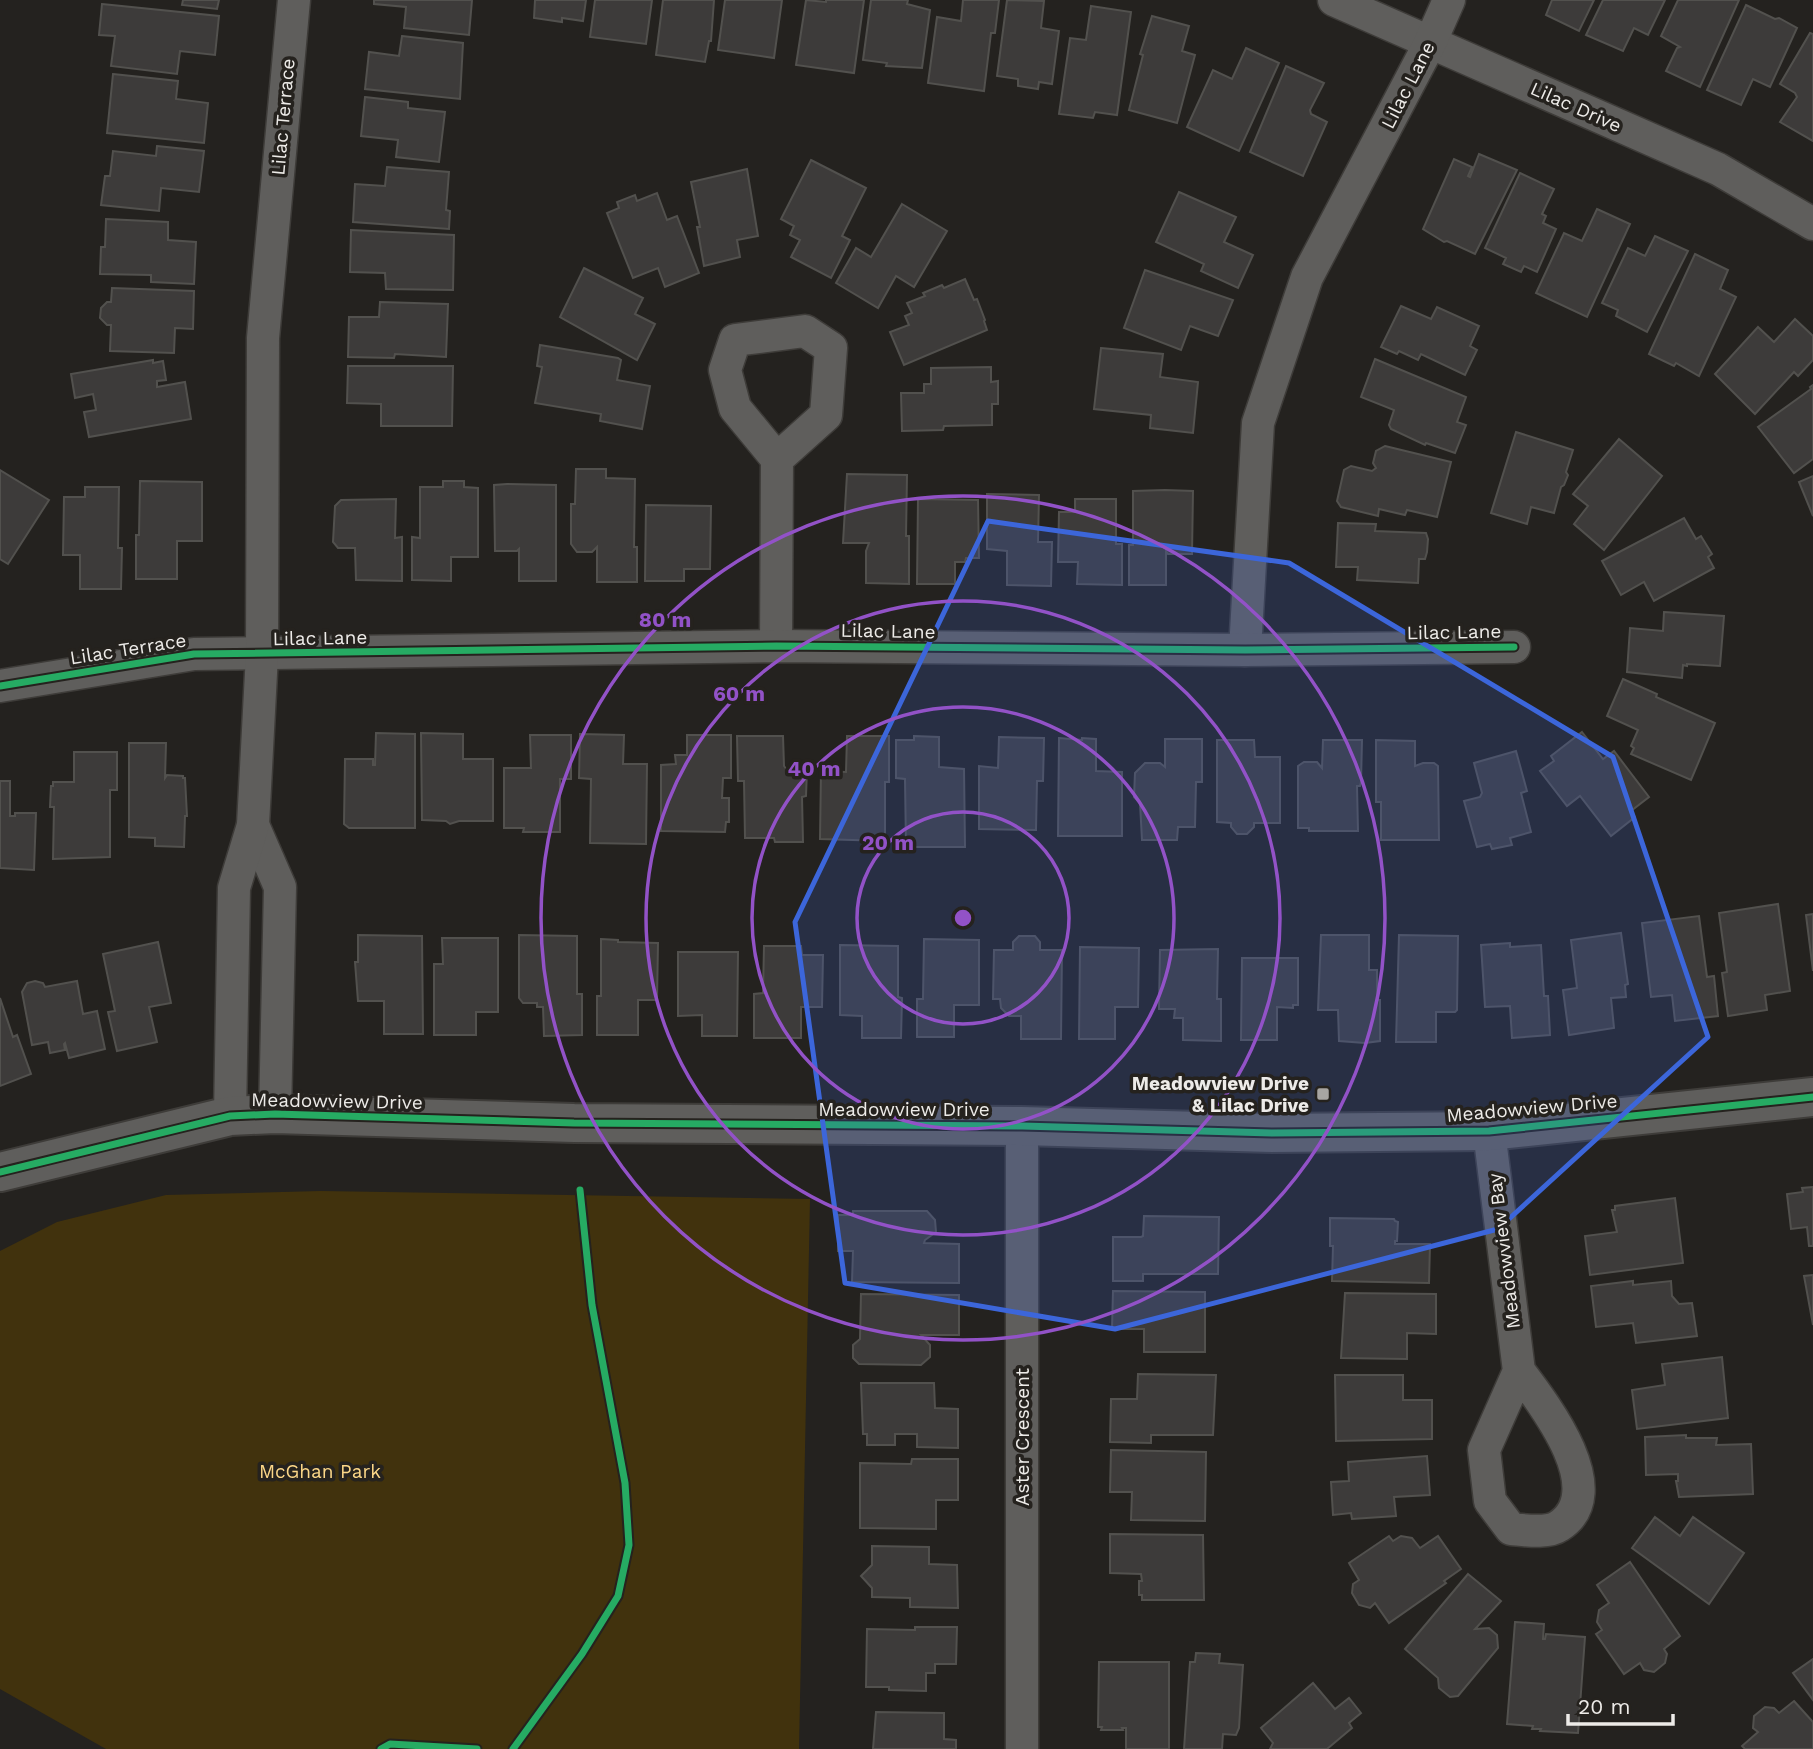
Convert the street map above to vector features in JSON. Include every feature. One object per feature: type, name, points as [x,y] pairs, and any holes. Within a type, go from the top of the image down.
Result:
[{"type":"street","name":"Lilac Terrace","points":[[230,1116],[234,888],[253,825],[262,654],[262,338],[294,0]]},
{"type":"street","name":"Lilac Drive","points":[[1334,0],[1718,169],[1813,224]]},
{"type":"street","name":"Lilac Lane","points":[[1245,650],[1258,423],[1307,277],[1430,43],[1449,0]]},
{"type":"street","points":[[776,646],[777,458]]},
{"type":"street","name":"Lilac Lane","points":[[262,654],[776,646],[1245,650],[1514,647]]},
{"type":"street","name":"Lilac Terrace","points":[[0,686],[194,654],[262,654]]},
{"type":"street","name":"Lilac Terrace","points":[[253,825],[280,887],[275,1114]]},
{"type":"street","name":"Meadowview Drive","points":[[0,1172],[230,1116],[275,1114],[574,1123],[1022,1126],[1272,1133],[1489,1131],[1813,1097]]},
{"type":"street","name":"Aster Crescent","points":[[1022,1126],[1022,1749]]},
{"type":"street","name":"Meadowview Bay","points":[[1489,1131],[1518,1371]]},
{"type":"street","points":[[1518,1371],[1550,1413],[1569,1451],[1579,1488],[1577,1508],[1558,1528],[1511,1529],[1490,1502],[1484,1450],[1518,1371]]},
{"type":"highlighted area","points":[[988,521],[1289,563],[1613,757],[1708,1037],[1498,1229],[1115,1329],[845,1283],[795,922]]},
{"type":"green space","name":"McGhan Park","points":[[321,1191],[810,1199],[799,1749],[106,1749],[0,1689],[0,1251],[57,1222],[166,1195]]},
{"type":"building","points":[[183,0],[219,0],[217,9],[182,5]]},
{"type":"building","points":[[374,0],[472,0],[469,35],[404,28],[406,7],[374,4]]},
{"type":"building","points":[[535,0],[586,0],[583,21],[562,18],[562,22],[534,18]]},
{"type":"building","points":[[595,0],[652,0],[646,44],[590,37]]},
{"type":"building","points":[[663,0],[714,0],[711,41],[705,62],[656,55]]},
{"type":"building","points":[[725,0],[782,0],[774,58],[718,50]]},
{"type":"building","points":[[806,0],[864,0],[854,73],[796,65]]},
{"type":"building","points":[[871,0],[908,0],[907,4],[930,10],[922,68],[886,66],[887,63],[863,60]]},
{"type":"building","points":[[963,0],[999,0],[995,33],[991,33],[984,91],[928,83],[937,17],[961,21]]},
{"type":"building","points":[[1007,0],[1044,1],[1041,28],[1059,31],[1052,84],[1039,82],[1038,89],[1018,86],[1018,79],[997,76]]},
{"type":"building","points":[[1552,0],[1594,0],[1579,31],[1546,15]]},
{"type":"building","points":[[1603,0],[1665,0],[1648,35],[1634,28],[1623,51],[1586,35]]},
{"type":"building","points":[[1678,0],[1739,0],[1700,87],[1666,71],[1680,47],[1661,36]]},
{"type":"building","points":[[102,4],[219,16],[215,55],[180,51],[177,74],[111,66],[115,36],[99,35]]},
{"type":"building","points":[[1746,5],[1797,28],[1770,87],[1753,79],[1741,105],[1707,90]]},
{"type":"building","points":[[1091,6],[1131,12],[1117,115],[1095,112],[1093,118],[1059,114],[1070,38],[1086,40]]},
{"type":"building","points":[[1152,16],[1189,26],[1182,51],[1195,55],[1177,123],[1129,110],[1143,55],[1140,54]]},
{"type":"building","points":[[1810,33],[1813,34],[1813,141],[1780,122],[1797,97],[1780,84]]},
{"type":"building","points":[[402,36],[463,43],[460,99],[365,89],[369,52],[399,56]]},
{"type":"building","points":[[1246,48],[1279,63],[1239,151],[1187,127],[1213,70],[1232,79]]},
{"type":"building","points":[[1286,66],[1324,83],[1310,110],[1311,114],[1327,122],[1303,176],[1250,152]]},
{"type":"building","points":[[113,74],[178,81],[176,99],[208,103],[204,143],[107,133]]},
{"type":"building","points":[[365,97],[408,102],[408,108],[445,112],[439,162],[396,157],[398,140],[361,136]]},
{"type":"building","points":[[157,146],[204,151],[199,192],[161,188],[159,211],[101,205],[105,176],[110,176],[113,151],[156,156]]},
{"type":"building","points":[[1479,154],[1517,170],[1475,254],[1444,242],[1423,229],[1454,159],[1472,167],[1468,176],[1470,177]]},
{"type":"building","points":[[811,160],[866,188],[842,236],[850,240],[831,278],[791,257],[800,240],[790,235],[794,226],[781,219]]},
{"type":"building","points":[[387,167],[449,172],[446,210],[450,211],[449,229],[353,222],[355,184],[385,186]]},
{"type":"building","points":[[747,169],[758,236],[737,240],[740,257],[704,266],[691,182]]},
{"type":"building","points":[[1520,173],[1554,189],[1542,214],[1546,216],[1543,223],[1556,229],[1537,272],[1524,266],[1521,272],[1503,264],[1506,258],[1485,248]]},
{"type":"building","points":[[1179,192],[1236,217],[1224,242],[1253,255],[1238,288],[1201,271],[1204,264],[1156,242]]},
{"type":"building","points":[[657,193],[667,220],[677,216],[699,273],[665,287],[658,268],[633,278],[607,213],[619,208],[617,202],[635,195],[637,201]]},
{"type":"building","points":[[902,204],[947,231],[914,287],[896,276],[878,308],[836,283],[856,248],[871,257]]},
{"type":"building","points":[[1597,209],[1630,224],[1587,317],[1536,293],[1564,233],[1582,241]]},
{"type":"building","points":[[106,219],[168,222],[168,240],[196,242],[194,284],[151,282],[151,275],[100,274]]},
{"type":"building","points":[[351,230],[454,235],[453,290],[386,289],[385,273],[350,272]]},
{"type":"building","points":[[1655,236],[1688,251],[1647,332],[1616,316],[1618,310],[1602,303],[1628,248],[1645,256]]},
{"type":"building","points":[[1695,254],[1728,270],[1720,289],[1736,297],[1699,376],[1676,363],[1674,366],[1649,354]]},
{"type":"building","points":[[584,268],[643,298],[635,314],[655,324],[637,360],[560,317]]},
{"type":"building","points":[[1145,270],[1233,300],[1218,336],[1190,326],[1181,350],[1124,328]]},
{"type":"building","points":[[965,279],[974,300],[977,299],[987,330],[904,365],[890,332],[909,325],[905,316],[912,313],[907,303],[942,285],[944,288]]},
{"type":"building","points":[[112,288],[194,291],[193,329],[175,328],[174,353],[110,351],[111,325],[107,325],[100,318],[101,308],[111,302]]},
{"type":"building","points":[[380,302],[448,304],[446,357],[395,354],[394,358],[348,357],[349,317],[379,317]]},
{"type":"building","points":[[1401,306],[1431,319],[1437,307],[1479,326],[1470,346],[1477,350],[1465,375],[1421,354],[1418,360],[1399,351],[1397,354],[1381,347]]},
{"type":"building","points":[[1795,319],[1813,336],[1813,360],[1798,376],[1794,372],[1755,414],[1715,374],[1758,327],[1774,342]]},
{"type":"building","points":[[540,345],[621,360],[617,380],[650,386],[642,429],[600,421],[601,414],[535,403],[542,367],[537,366]]},
{"type":"building","points":[[1101,348],[1163,354],[1160,377],[1198,382],[1193,433],[1150,428],[1151,415],[1094,409]]},
{"type":"building","points":[[1375,359],[1466,397],[1457,422],[1466,425],[1455,453],[1426,443],[1425,445],[1391,429],[1389,425],[1394,410],[1361,397]]},
{"type":"building","points":[[153,360],[153,363],[163,361],[166,380],[157,381],[157,387],[185,382],[191,419],[89,437],[84,412],[96,410],[93,394],[75,398],[71,374]]},
{"type":"building","points":[[348,366],[453,366],[452,426],[381,426],[381,404],[347,403]]},
{"type":"building","points":[[991,367],[991,382],[998,381],[998,404],[992,404],[992,425],[944,426],[943,430],[902,431],[901,393],[924,393],[924,384],[931,384],[931,368]]},
{"type":"building","points":[[1813,385],[1813,459],[1794,473],[1758,427]]},
{"type":"building","points":[[1516,432],[1573,450],[1566,472],[1568,475],[1561,487],[1554,513],[1531,507],[1527,524],[1491,513]]},
{"type":"building","points":[[1619,439],[1662,476],[1604,550],[1574,524],[1588,506],[1573,494]]},
{"type":"building","points":[[1385,446],[1451,462],[1437,517],[1407,510],[1405,515],[1379,509],[1378,516],[1341,507],[1337,501],[1344,470],[1351,466],[1372,471],[1376,468],[1373,463],[1376,451]]},
{"type":"building","points":[[576,469],[606,469],[606,478],[635,479],[634,547],[637,547],[637,582],[597,582],[597,547],[592,552],[577,552],[571,544],[571,504],[575,504]]},
{"type":"building","points":[[0,470],[49,500],[8,564],[0,559]]},
{"type":"building","points":[[847,474],[907,475],[906,536],[909,536],[909,584],[866,583],[866,551],[869,543],[843,543]]},
{"type":"building","points":[[1813,476],[1813,516],[1799,482]]},
{"type":"building","points":[[140,481],[202,482],[202,541],[177,541],[177,579],[136,579]]},
{"type":"building","points":[[443,481],[464,481],[464,487],[478,488],[478,557],[451,557],[451,581],[412,580],[412,537],[420,538],[420,487],[443,487]]},
{"type":"building","points":[[494,485],[556,485],[556,581],[519,581],[519,549],[495,551]]},
{"type":"building","points":[[85,487],[119,487],[118,548],[122,548],[121,589],[80,589],[80,555],[63,555],[64,497],[85,497]]},
{"type":"building","points":[[1133,491],[1193,491],[1192,554],[1168,554],[1166,551],[1166,585],[1129,585],[1129,545],[1133,545]]},
{"type":"building","points":[[987,494],[1039,495],[1038,542],[1052,542],[1051,586],[1007,585],[1007,551],[987,549]]},
{"type":"building","points":[[396,499],[395,538],[402,537],[402,581],[356,580],[355,548],[338,548],[333,542],[335,506],[341,500]]},
{"type":"building","points":[[918,499],[978,500],[979,558],[966,558],[965,562],[955,562],[955,584],[917,584]]},
{"type":"building","points":[[1075,499],[1116,499],[1116,544],[1122,544],[1122,585],[1077,584],[1078,562],[1058,562],[1059,512],[1075,512]]},
{"type":"building","points":[[646,505],[711,506],[710,569],[684,569],[684,581],[645,581]]},
{"type":"building","points":[[1684,518],[1696,539],[1701,536],[1712,554],[1708,557],[1714,568],[1654,601],[1644,582],[1621,595],[1602,561]]},
{"type":"building","points":[[1338,523],[1376,524],[1375,531],[1426,533],[1427,552],[1425,559],[1419,559],[1418,583],[1357,580],[1358,567],[1336,567]]},
{"type":"building","points":[[1664,612],[1724,616],[1720,666],[1683,665],[1682,678],[1627,672],[1630,628],[1663,631]]},
{"type":"building","points":[[1623,679],[1715,723],[1691,780],[1631,754],[1634,748],[1631,746],[1638,730],[1607,716]]},
{"type":"building","points":[[1582,732],[1603,759],[1614,751],[1649,797],[1631,811],[1635,817],[1611,836],[1580,796],[1567,806],[1540,771],[1554,761],[1551,756]]},
{"type":"building","points":[[376,733],[415,734],[415,828],[349,828],[344,824],[345,759],[373,759],[375,765]]},
{"type":"building","points":[[421,733],[463,734],[463,759],[493,759],[493,821],[459,821],[450,824],[446,821],[422,820]]},
{"type":"building","points":[[580,734],[624,735],[623,764],[647,764],[646,844],[590,843],[591,779],[579,778]]},
{"type":"building","points":[[530,735],[571,735],[571,779],[560,779],[560,832],[523,832],[524,828],[504,828],[504,768],[531,768]]},
{"type":"building","points":[[687,735],[731,735],[731,778],[723,778],[722,798],[729,798],[729,822],[726,822],[725,832],[661,831],[661,765],[676,764],[675,755],[687,755]]},
{"type":"building","points":[[737,736],[783,736],[784,766],[787,770],[807,770],[806,796],[802,797],[803,842],[745,838],[744,781],[738,781]]},
{"type":"building","points":[[847,736],[889,736],[889,782],[885,782],[885,841],[820,839],[821,771],[846,772]]},
{"type":"building","points":[[914,736],[939,737],[939,767],[964,769],[965,847],[906,847],[905,779],[896,778],[896,740],[914,740]]},
{"type":"building","points":[[999,737],[1044,738],[1043,781],[1037,781],[1036,830],[979,829],[979,766],[998,768]]},
{"type":"building","points":[[1059,738],[1096,739],[1096,771],[1122,772],[1122,836],[1058,836]]},
{"type":"building","points":[[1165,739],[1202,739],[1202,782],[1196,782],[1195,827],[1178,827],[1177,840],[1142,840],[1140,803],[1134,797],[1135,773],[1145,763],[1160,763],[1165,767]]},
{"type":"building","points":[[1217,740],[1254,740],[1255,757],[1280,757],[1280,823],[1254,823],[1254,827],[1247,834],[1237,834],[1231,823],[1217,822]]},
{"type":"building","points":[[1323,740],[1362,740],[1361,782],[1360,786],[1357,786],[1358,831],[1309,831],[1309,828],[1298,828],[1298,766],[1304,762],[1317,762],[1322,768]]},
{"type":"building","points":[[1376,740],[1415,741],[1415,766],[1434,763],[1438,766],[1439,840],[1381,840],[1381,802],[1376,802]]},
{"type":"building","points":[[129,743],[166,743],[165,778],[167,775],[185,778],[187,816],[184,847],[155,846],[155,838],[129,837]]},
{"type":"building","points":[[1516,751],[1527,791],[1521,793],[1531,832],[1510,838],[1512,845],[1492,849],[1490,844],[1477,847],[1464,801],[1480,797],[1482,793],[1474,763]]},
{"type":"building","points":[[74,752],[117,752],[117,790],[110,790],[110,857],[53,859],[54,807],[50,807],[51,786],[53,782],[74,782]]},
{"type":"building","points":[[0,781],[10,781],[10,816],[15,816],[15,813],[36,813],[34,870],[0,868]]},
{"type":"building","points":[[1778,904],[1790,991],[1765,995],[1767,1010],[1728,1016],[1722,973],[1727,972],[1719,913]]},
{"type":"building","points":[[1813,914],[1813,971],[1806,915]]},
{"type":"building","points":[[1699,916],[1707,977],[1714,976],[1718,1016],[1675,1021],[1672,995],[1651,997],[1642,923]]},
{"type":"building","points":[[1621,933],[1628,984],[1625,985],[1626,997],[1611,998],[1614,1028],[1569,1035],[1563,990],[1577,988],[1571,940]]},
{"type":"building","points":[[358,935],[422,936],[423,1034],[384,1034],[384,1001],[358,1001],[355,962],[358,962]]},
{"type":"building","points":[[519,935],[577,936],[577,994],[582,994],[582,1035],[544,1036],[543,1007],[537,1007],[537,1003],[523,1003],[519,998]]},
{"type":"building","points":[[1321,935],[1369,935],[1369,970],[1377,970],[1380,1041],[1339,1041],[1338,1010],[1318,1010]]},
{"type":"building","points":[[1399,935],[1458,936],[1457,1010],[1436,1012],[1436,1042],[1396,1042]]},
{"type":"building","points":[[1019,936],[1035,936],[1040,942],[1040,950],[1062,950],[1061,1039],[1021,1039],[1021,1016],[1009,1016],[1001,1008],[1000,999],[993,999],[994,950],[1013,950],[1013,942]]},
{"type":"building","points":[[442,938],[498,938],[498,1012],[476,1012],[476,1035],[434,1035],[434,964],[443,964]]},
{"type":"building","points":[[601,939],[658,943],[657,1000],[638,1000],[638,1035],[597,1035],[597,996],[601,996]]},
{"type":"building","points":[[924,939],[979,940],[979,1005],[954,1005],[954,1037],[917,1037],[917,999],[923,999]]},
{"type":"building","points":[[158,942],[171,1003],[149,1007],[157,1042],[117,1051],[108,1012],[115,1011],[103,954]]},
{"type":"building","points":[[1510,943],[1510,947],[1541,945],[1550,1035],[1512,1038],[1510,1006],[1485,1007],[1481,945]]},
{"type":"building","points":[[840,945],[898,946],[898,997],[902,998],[901,1038],[862,1038],[862,1016],[840,1015]]},
{"type":"building","points":[[764,946],[801,946],[802,955],[823,955],[822,1007],[801,1007],[801,1038],[754,1038],[754,994],[763,993]]},
{"type":"building","points":[[1080,947],[1139,948],[1138,1007],[1115,1007],[1115,1039],[1079,1039]]},
{"type":"building","points":[[1218,949],[1217,999],[1221,999],[1221,1041],[1183,1040],[1183,1018],[1174,1018],[1175,1009],[1159,1009],[1160,950]]},
{"type":"building","points":[[678,952],[738,952],[737,1036],[702,1036],[702,1015],[678,1016]]},
{"type":"building","points":[[1242,958],[1298,958],[1298,1005],[1293,1005],[1293,1008],[1277,1007],[1277,1040],[1241,1040]]},
{"type":"building","points":[[77,981],[83,1014],[97,1011],[105,1049],[69,1058],[65,1043],[65,1050],[50,1053],[48,1042],[32,1045],[22,992],[27,983],[43,983],[45,987]]},
{"type":"building","points":[[0,998],[13,1037],[17,1035],[31,1074],[0,1086]]},
{"type":"building","points":[[1813,1187],[1813,1246],[1809,1246],[1807,1227],[1791,1229],[1787,1194],[1803,1192],[1802,1188]]},
{"type":"building","points":[[1675,1198],[1683,1263],[1590,1275],[1585,1236],[1617,1232],[1612,1210],[1615,1210],[1615,1206]]},
{"type":"building","points":[[853,1211],[927,1211],[935,1220],[936,1232],[924,1243],[959,1244],[959,1283],[852,1282],[853,1251],[838,1251],[838,1215],[853,1215]]},
{"type":"building","points":[[1144,1216],[1219,1217],[1218,1274],[1143,1274],[1143,1281],[1113,1281],[1113,1237],[1143,1236]]},
{"type":"building","points":[[1330,1218],[1394,1219],[1398,1222],[1395,1244],[1430,1244],[1429,1283],[1332,1281],[1333,1246],[1330,1246]]},
{"type":"building","points":[[1813,1275],[1813,1325],[1804,1276]]},
{"type":"building","points":[[1633,1281],[1633,1285],[1671,1281],[1672,1296],[1679,1304],[1692,1303],[1697,1336],[1636,1343],[1633,1323],[1596,1327],[1591,1286]]},
{"type":"building","points":[[1113,1291],[1205,1292],[1205,1352],[1144,1352],[1144,1329],[1112,1329]]},
{"type":"building","points":[[1345,1293],[1436,1294],[1436,1334],[1407,1333],[1407,1359],[1341,1358]]},
{"type":"building","points":[[861,1294],[959,1295],[959,1335],[921,1335],[930,1345],[930,1357],[921,1365],[859,1364],[853,1358],[853,1345],[860,1339]]},
{"type":"building","points":[[1722,1357],[1728,1418],[1637,1429],[1632,1390],[1665,1385],[1662,1364]]},
{"type":"building","points":[[1138,1374],[1216,1375],[1213,1435],[1151,1435],[1151,1443],[1110,1442],[1111,1399],[1137,1399]]},
{"type":"building","points":[[1335,1375],[1403,1375],[1403,1400],[1432,1400],[1432,1439],[1336,1441]]},
{"type":"building","points":[[861,1383],[934,1383],[935,1408],[958,1409],[958,1448],[917,1447],[917,1434],[895,1434],[895,1445],[867,1445],[867,1434],[863,1434]]},
{"type":"building","points":[[1686,1435],[1686,1438],[1717,1438],[1716,1445],[1751,1444],[1753,1494],[1679,1497],[1676,1481],[1678,1474],[1646,1475],[1645,1437]]},
{"type":"building","points":[[1111,1450],[1206,1452],[1205,1521],[1131,1520],[1132,1492],[1110,1492]]},
{"type":"building","points":[[1427,1456],[1430,1495],[1394,1497],[1396,1516],[1352,1519],[1351,1513],[1333,1515],[1331,1482],[1349,1481],[1348,1462]]},
{"type":"building","points":[[912,1459],[958,1459],[958,1500],[936,1500],[936,1529],[860,1528],[860,1463],[911,1464]]},
{"type":"building","points":[[1655,1517],[1680,1536],[1693,1517],[1744,1553],[1709,1604],[1632,1548]]},
{"type":"building","points":[[1110,1534],[1203,1535],[1204,1600],[1142,1600],[1142,1595],[1139,1595],[1141,1574],[1110,1573]]},
{"type":"building","points":[[1389,1536],[1393,1541],[1401,1536],[1412,1538],[1420,1548],[1438,1536],[1461,1569],[1444,1581],[1446,1583],[1389,1623],[1375,1603],[1370,1608],[1359,1605],[1352,1593],[1353,1584],[1359,1580],[1349,1563]]},
{"type":"building","points":[[872,1546],[929,1547],[929,1564],[957,1565],[958,1608],[910,1607],[910,1598],[872,1597],[872,1588],[861,1576],[872,1565]]},
{"type":"building","points":[[1630,1562],[1680,1636],[1664,1649],[1667,1654],[1665,1663],[1654,1672],[1644,1670],[1640,1663],[1624,1674],[1596,1634],[1602,1630],[1597,1622],[1599,1610],[1609,1603],[1597,1585]]},
{"type":"building","points":[[1468,1574],[1501,1601],[1475,1629],[1489,1628],[1497,1635],[1498,1648],[1458,1696],[1450,1697],[1439,1688],[1438,1678],[1405,1649]]},
{"type":"building","points":[[1515,1622],[1544,1624],[1543,1639],[1546,1634],[1585,1637],[1578,1733],[1540,1731],[1541,1729],[1532,1729],[1533,1726],[1507,1724]]},
{"type":"building","points":[[915,1627],[957,1627],[956,1664],[935,1664],[935,1673],[926,1673],[926,1691],[866,1687],[867,1629],[915,1630]]},
{"type":"building","points":[[1196,1653],[1220,1654],[1219,1663],[1243,1665],[1239,1728],[1236,1735],[1223,1734],[1222,1749],[1184,1749],[1190,1662],[1195,1662]]},
{"type":"building","points":[[1813,1659],[1813,1700],[1793,1673]]},
{"type":"building","points":[[1099,1662],[1169,1662],[1169,1749],[1126,1749],[1126,1728],[1101,1730],[1102,1727],[1098,1727]]},
{"type":"building","points":[[1313,1683],[1335,1709],[1349,1698],[1361,1713],[1349,1723],[1352,1728],[1327,1749],[1270,1749],[1273,1743],[1261,1728]]},
{"type":"building","points":[[1794,1701],[1813,1722],[1813,1749],[1745,1749],[1742,1746],[1758,1732],[1753,1728],[1754,1716],[1765,1707],[1774,1708],[1779,1713]]},
{"type":"building","points":[[876,1712],[944,1713],[944,1739],[956,1740],[956,1749],[873,1749]]},
{"type":"cycle path","points":[[0,686],[194,654],[776,646],[1245,650],[1514,647]]},
{"type":"cycle path","points":[[0,1172],[230,1116],[275,1114],[574,1123],[1022,1126],[1272,1133],[1489,1131],[1813,1097]]},
{"type":"cycle path","points":[[513,1749],[582,1654],[618,1596],[629,1545],[625,1483],[592,1305],[580,1190]]},
{"type":"cycle path","points":[[381,1749],[390,1744],[477,1749]]},
{"type":"place","name":"Meadowview Drive & Lilac Drive","points":[[1323,1094]]}]
